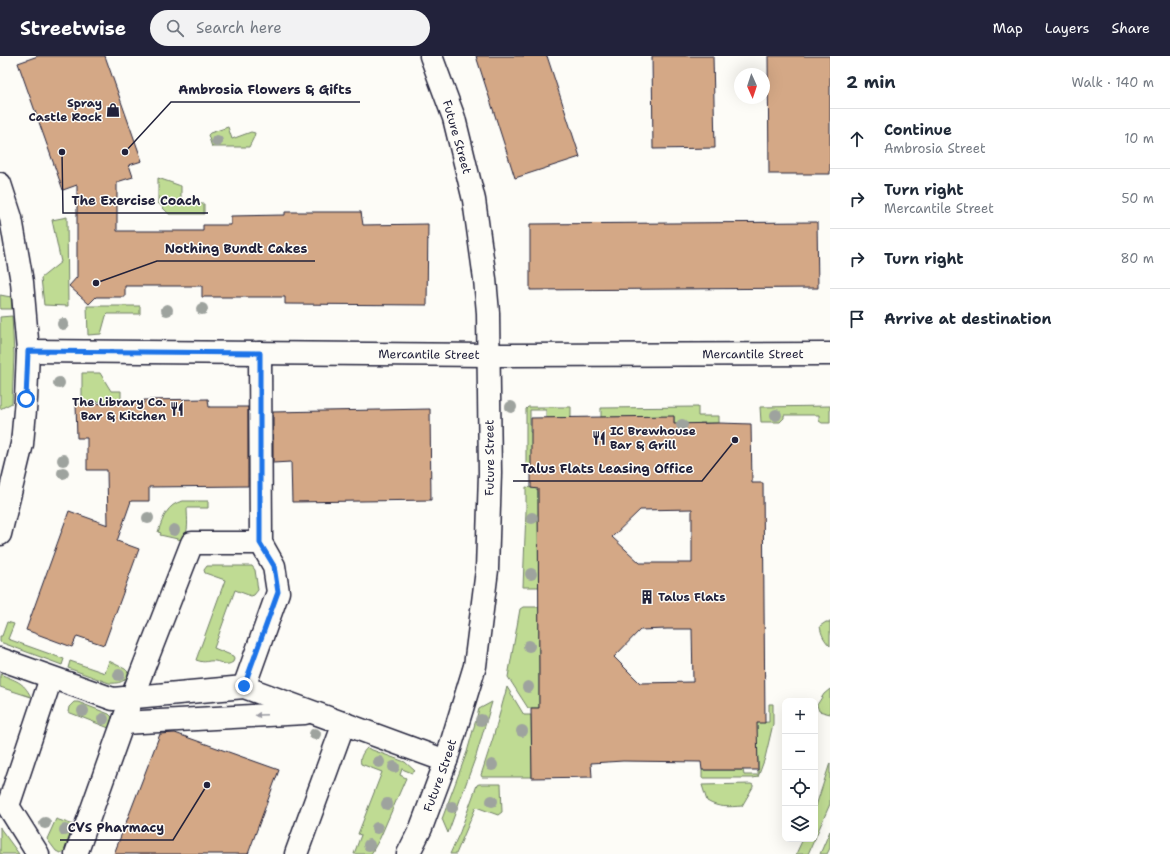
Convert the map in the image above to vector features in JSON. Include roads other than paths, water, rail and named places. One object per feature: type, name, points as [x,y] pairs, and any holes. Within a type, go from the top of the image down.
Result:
[{"type":"street","name":"Future Street","points":[[408,854],[421,828],[446,761],[475,666],[487,570],[490,473],[489,355],[485,279],[474,200],[454,118],[431,56]]},
{"type":"street","points":[[0,184],[11,218],[22,282],[28,351],[22,444],[0,534]]},
{"type":"street","name":"Mercantile Street","points":[[28,351],[489,355],[830,354]]},
{"type":"street","points":[[244,686],[278,592],[274,566],[260,543],[260,353]]},
{"type":"street","points":[[76,854],[132,697],[192,543],[260,543]]},
{"type":"street","points":[[0,659],[114,699],[244,686],[446,761]]},
{"type":"street","points":[[38,854],[8,806],[51,678]]},
{"type":"street","points":[[123,723],[314,712]]},
{"type":"street","points":[[296,854],[344,724]]},
{"type":"place","name":"Spray Castle Rock","points":[[113,110]]},
{"type":"place","name":"The Exercise Coach","points":[[62,152]]},
{"type":"place","name":"Ambrosia Flowers & Gifts","points":[[125,152]]},
{"type":"place","name":"Nothing Bundt Cakes","points":[[96,283]]},
{"type":"place","name":"The Library Co. Bar & Kitchen","points":[[177,409]]},
{"type":"place","name":"IC Brewhouse Bar & Grill","points":[[599,438]]},
{"type":"place","name":"Talus Flats Leasing Office","points":[[735,440]]},
{"type":"place","name":"Talus Flats","points":[[647,597]]},
{"type":"place","name":"CVS Pharmacy","points":[[207,785]]}]
